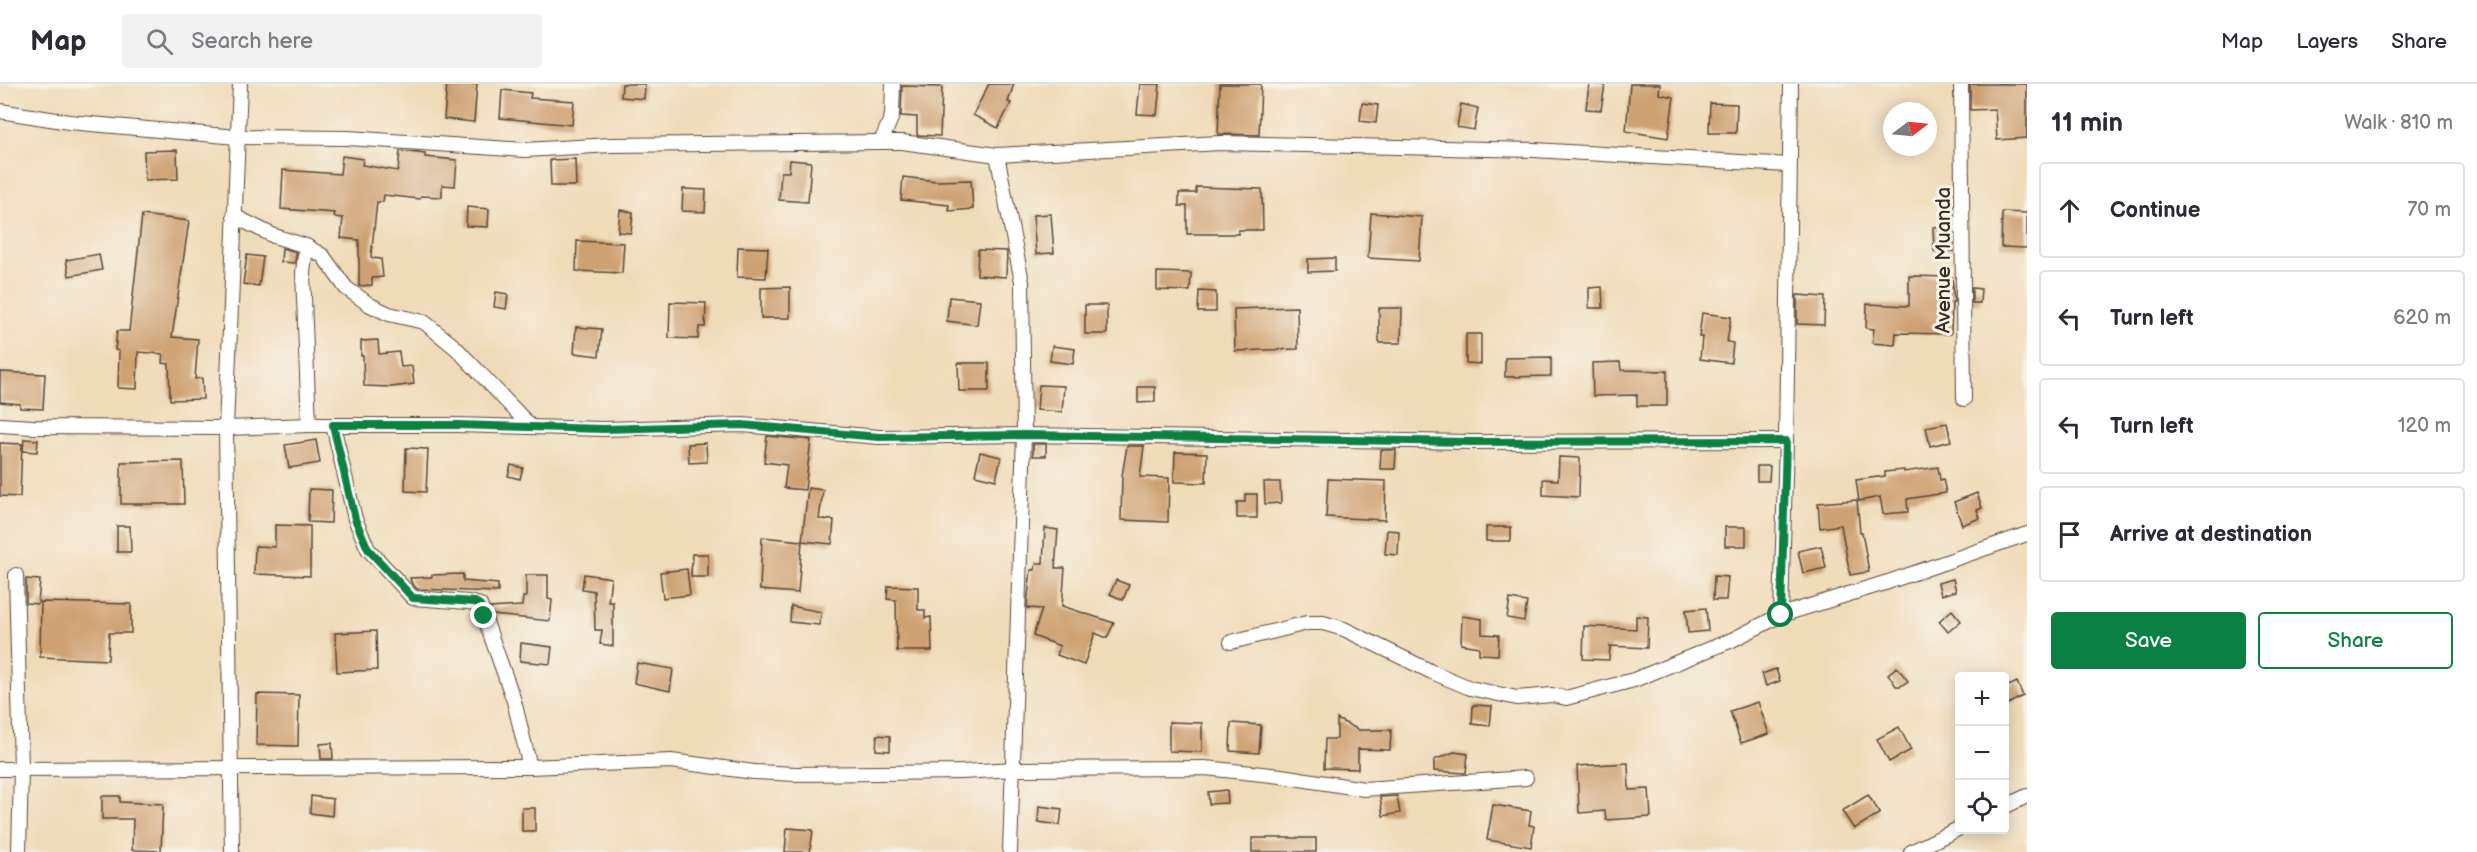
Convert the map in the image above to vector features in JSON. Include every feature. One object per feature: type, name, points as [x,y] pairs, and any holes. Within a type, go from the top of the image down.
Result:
[{"type":"street","points":[[232,852],[226,428],[240,84]]},
{"type":"street","points":[[881,142],[892,116],[893,84]]},
{"type":"street","points":[[1781,615],[1791,84]]},
{"type":"street","name":"Avenue Muanda","points":[[1961,84],[1964,399]]},
{"type":"street","points":[[0,111],[69,122],[237,137],[348,138],[525,150],[611,145],[902,142],[997,155],[1221,143],[1534,150],[1789,165]]},
{"type":"street","points":[[997,155],[1022,282],[1024,435],[1015,769],[1010,852]]},
{"type":"street","points":[[234,216],[274,236],[306,246],[323,256],[346,288],[370,304],[389,314],[424,322],[456,348],[531,427]]},
{"type":"street","points":[[306,246],[303,273],[309,425]]},
{"type":"street","points":[[0,425],[226,428],[333,425],[604,429],[742,425],[879,437],[1024,435],[1473,442],[1786,441]]},
{"type":"street","points":[[333,425],[355,519],[368,549],[413,598],[469,602],[480,605],[514,701],[530,767]]},
{"type":"street","points":[[1231,642],[1306,623],[1323,623],[1344,628],[1432,672],[1470,688],[1517,698],[1552,694],[1566,698],[1634,680],[1732,640],[1781,615],[1888,582],[2027,534]]},
{"type":"street","points":[[16,575],[21,769],[19,852]]},
{"type":"street","points":[[0,769],[530,767],[671,761],[754,772],[796,774],[1205,768],[1281,776],[1364,789],[1526,778]]},
{"type":"street","points":[[2009,805],[2027,796]]},
{"type":"street","points":[[1911,852],[1955,830]]},
{"type":"building","points":[[447,84],[477,84],[474,122],[444,119]]},
{"type":"building","points":[[622,84],[645,84],[644,99],[621,97]]},
{"type":"building","points":[[989,84],[1014,84],[1008,102],[1011,103],[998,128],[973,115]]},
{"type":"building","points":[[1140,84],[1160,84],[1157,115],[1137,114]]},
{"type":"building","points":[[1220,84],[1261,84],[1259,135],[1218,134]]},
{"type":"building","points":[[1589,84],[1605,85],[1601,110],[1586,109]]},
{"type":"building","points":[[1630,84],[1660,84],[1659,94],[1674,97],[1668,138],[1626,131]]},
{"type":"building","points":[[1970,84],[2027,84],[2027,138],[1997,140],[1995,109],[1970,110]]},
{"type":"building","points":[[902,86],[942,87],[940,136],[917,135],[917,117],[901,116]]},
{"type":"building","points":[[502,90],[531,93],[530,98],[574,101],[572,125],[500,118]]},
{"type":"building","points":[[1362,103],[1378,105],[1376,123],[1360,121]]},
{"type":"building","points":[[1710,103],[1737,104],[1736,133],[1709,133]]},
{"type":"building","points":[[1461,104],[1478,108],[1474,130],[1457,127]]},
{"type":"building","points":[[177,150],[178,179],[145,180],[144,151]]},
{"type":"building","points":[[400,151],[425,154],[425,157],[457,160],[455,186],[442,185],[442,197],[421,196],[420,199],[384,195],[383,202],[377,202],[371,256],[381,259],[383,277],[372,278],[372,285],[359,286],[359,240],[341,238],[343,218],[334,217],[335,213],[281,209],[283,170],[340,174],[342,156],[363,159],[362,165],[398,171]]},
{"type":"building","points":[[575,159],[576,186],[551,186],[550,160]]},
{"type":"building","points":[[790,160],[811,162],[808,202],[779,200],[781,172],[789,172]]},
{"type":"building","points":[[903,177],[936,181],[971,180],[973,209],[949,211],[949,205],[901,200]]},
{"type":"building","points":[[1196,187],[1262,189],[1263,230],[1238,230],[1238,234],[1187,234],[1187,206],[1179,206],[1179,193],[1196,193]]},
{"type":"building","points":[[683,189],[706,190],[705,212],[682,211]]},
{"type":"building","points":[[467,207],[489,209],[488,227],[466,226]]},
{"type":"building","points":[[620,210],[633,212],[631,233],[618,232]]},
{"type":"building","points":[[2002,212],[2027,213],[2027,248],[2001,247]]},
{"type":"building","points":[[1371,213],[1422,217],[1419,261],[1368,258]]},
{"type":"building","points":[[1051,214],[1054,253],[1036,254],[1033,215]]},
{"type":"building","points":[[142,215],[189,221],[172,337],[198,339],[195,379],[202,378],[203,399],[170,400],[169,364],[162,363],[163,354],[138,352],[137,389],[118,388],[119,351],[115,350],[117,331],[129,331]]},
{"type":"building","points":[[1953,226],[1953,251],[1934,251],[1933,227]]},
{"type":"building","points":[[577,241],[624,243],[622,273],[576,271]]},
{"type":"building","points":[[738,247],[768,248],[766,278],[737,277]]},
{"type":"building","points":[[282,248],[296,252],[295,263],[281,262]]},
{"type":"building","points":[[978,250],[1007,251],[1006,277],[977,275]]},
{"type":"building","points":[[99,254],[102,270],[69,276],[66,260]]},
{"type":"building","points":[[247,255],[263,257],[259,286],[243,284]]},
{"type":"building","points":[[1335,258],[1335,271],[1308,272],[1308,259]]},
{"type":"building","points":[[1157,272],[1191,273],[1190,291],[1157,290]]},
{"type":"building","points":[[1909,276],[1952,277],[1954,302],[1952,302],[1951,334],[1896,333],[1895,345],[1872,343],[1874,329],[1866,328],[1867,304],[1909,306]]},
{"type":"building","points":[[790,287],[790,318],[761,318],[761,288]]},
{"type":"building","points":[[1602,287],[1603,308],[1589,308],[1589,288]]},
{"type":"building","points":[[1972,288],[1981,289],[1980,303],[1972,303]]},
{"type":"building","points":[[1199,291],[1216,292],[1216,312],[1198,312]]},
{"type":"building","points":[[496,292],[508,294],[506,309],[494,307]]},
{"type":"building","points":[[1797,295],[1825,297],[1824,325],[1797,324]]},
{"type":"building","points":[[949,297],[980,300],[977,325],[947,321]]},
{"type":"building","points":[[670,302],[706,303],[705,327],[699,327],[698,339],[669,338]]},
{"type":"building","points":[[1085,305],[1107,305],[1107,334],[1085,334]]},
{"type":"building","points":[[1297,307],[1298,349],[1235,351],[1234,309]]},
{"type":"building","points":[[1379,308],[1402,308],[1401,343],[1379,343]]},
{"type":"building","points":[[1702,313],[1731,317],[1727,342],[1733,343],[1731,363],[1700,359],[1702,337],[1699,337]]},
{"type":"building","points":[[576,327],[602,329],[599,356],[574,353]]},
{"type":"building","points":[[1466,334],[1481,334],[1481,364],[1466,363]]},
{"type":"building","points":[[378,340],[379,354],[399,352],[401,367],[412,366],[414,384],[392,387],[364,386],[361,341]]},
{"type":"building","points":[[1052,346],[1075,349],[1073,364],[1050,361]]},
{"type":"building","points":[[1551,357],[1551,376],[1505,377],[1505,358]]},
{"type":"building","points":[[1620,362],[1621,370],[1667,371],[1667,406],[1637,406],[1637,395],[1593,396],[1592,363]]},
{"type":"building","points":[[958,363],[989,363],[989,391],[959,391]]},
{"type":"building","points":[[0,372],[45,374],[43,409],[20,408],[20,404],[0,402]]},
{"type":"building","points":[[1039,385],[1064,386],[1062,412],[1037,410]]},
{"type":"building","points":[[1138,387],[1155,387],[1155,402],[1138,403]]},
{"type":"building","points":[[1947,423],[1951,441],[1930,446],[1926,427]]},
{"type":"building","points":[[767,436],[811,440],[805,490],[784,488],[787,465],[764,462]]},
{"type":"building","points":[[24,439],[38,440],[37,452],[23,451]]},
{"type":"building","points":[[316,440],[320,463],[289,468],[285,445]]},
{"type":"building","points":[[0,443],[22,444],[20,497],[0,496]]},
{"type":"building","points":[[706,443],[707,462],[689,463],[688,444]]},
{"type":"building","points":[[1033,444],[1046,444],[1046,456],[1033,456]]},
{"type":"building","points":[[1127,446],[1144,446],[1140,477],[1169,478],[1168,522],[1121,520],[1122,476]]},
{"type":"building","points":[[406,448],[428,449],[426,492],[405,491]]},
{"type":"building","points":[[1381,450],[1396,450],[1395,469],[1380,469]]},
{"type":"building","points":[[980,452],[1001,457],[996,480],[975,475]]},
{"type":"building","points":[[1175,452],[1207,453],[1206,483],[1174,482]]},
{"type":"building","points":[[1559,457],[1580,458],[1579,497],[1543,495],[1543,479],[1558,480]]},
{"type":"building","points":[[183,461],[184,504],[121,504],[121,462]]},
{"type":"building","points":[[511,465],[523,468],[520,479],[508,476]]},
{"type":"building","points":[[1757,466],[1770,466],[1769,481],[1757,481]]},
{"type":"building","points":[[1938,467],[1940,480],[1943,479],[1946,493],[1907,499],[1908,512],[1883,514],[1880,497],[1859,501],[1856,480],[1885,476],[1885,472]]},
{"type":"building","points":[[1328,479],[1386,481],[1385,520],[1326,517]]},
{"type":"building","points":[[1264,482],[1280,482],[1281,503],[1265,504]]},
{"type":"building","points":[[808,488],[823,490],[819,519],[834,520],[832,544],[802,541]]},
{"type":"building","points":[[309,489],[332,490],[331,523],[308,522]]},
{"type":"building","points":[[1977,493],[1982,508],[1977,510],[1980,518],[1962,525],[1954,502]]},
{"type":"building","points":[[1245,494],[1257,494],[1257,518],[1237,518],[1237,502],[1245,502]]},
{"type":"building","points":[[1857,500],[1860,532],[1862,532],[1869,572],[1850,575],[1841,525],[1820,528],[1818,503]]},
{"type":"building","points":[[275,525],[310,526],[310,576],[254,574],[255,546],[275,547]]},
{"type":"building","points":[[117,526],[130,526],[131,552],[117,552]]},
{"type":"building","points":[[1486,527],[1511,527],[1511,541],[1486,541]]},
{"type":"building","points":[[1725,527],[1746,527],[1746,546],[1725,546]]},
{"type":"building","points":[[1045,528],[1058,530],[1055,568],[1065,568],[1062,606],[1114,623],[1107,638],[1095,633],[1084,665],[1057,655],[1060,646],[1033,636],[1042,609],[1027,608],[1028,596],[1031,570],[1035,570],[1036,563],[1043,563]]},
{"type":"building","points":[[1387,530],[1399,531],[1398,555],[1385,554]]},
{"type":"building","points":[[762,537],[802,541],[798,593],[760,590]]},
{"type":"building","points":[[1821,546],[1826,568],[1803,573],[1798,551]]},
{"type":"building","points":[[692,554],[708,554],[708,577],[691,577]]},
{"type":"building","points":[[687,569],[690,595],[663,598],[660,572]]},
{"type":"building","points":[[463,574],[463,581],[498,584],[498,592],[417,589],[410,578],[432,577],[432,575]]},
{"type":"building","points":[[584,574],[611,578],[608,602],[613,602],[613,646],[600,644],[602,630],[595,630],[594,591],[582,589]]},
{"type":"building","points":[[526,575],[548,575],[548,599],[552,600],[550,621],[493,615],[490,608],[522,606],[523,597],[526,597]]},
{"type":"building","points":[[1714,576],[1728,577],[1726,600],[1713,600]]},
{"type":"building","points":[[26,579],[40,580],[38,604],[26,603]]},
{"type":"building","points":[[1953,579],[1956,591],[1941,595],[1938,583]]},
{"type":"building","points":[[1116,580],[1129,585],[1123,600],[1110,594]]},
{"type":"building","points":[[888,586],[918,587],[918,610],[925,610],[925,618],[931,617],[932,651],[897,651],[896,600],[887,599]]},
{"type":"building","points":[[1510,599],[1527,602],[1524,621],[1507,618]]},
{"type":"building","points":[[41,602],[131,604],[131,633],[109,633],[108,660],[40,657]]},
{"type":"building","points":[[791,606],[822,612],[819,625],[790,622]]},
{"type":"building","points":[[1706,608],[1708,631],[1688,633],[1686,610]]},
{"type":"building","points":[[1952,610],[1961,621],[1948,632],[1939,621]]},
{"type":"building","points":[[1462,616],[1482,619],[1482,634],[1499,635],[1498,655],[1479,654],[1479,647],[1461,644]]},
{"type":"building","points":[[1636,616],[1648,617],[1647,648],[1610,646],[1609,660],[1583,659],[1584,626],[1636,629]]},
{"type":"building","points":[[376,631],[377,670],[337,672],[335,633]]},
{"type":"building","points":[[521,643],[552,647],[550,664],[520,661]]},
{"type":"building","points":[[637,663],[673,669],[670,691],[634,683]]},
{"type":"building","points":[[1897,667],[1908,681],[1901,686],[1896,686],[1888,674]]},
{"type":"building","points":[[1776,669],[1780,681],[1766,686],[1762,674]]},
{"type":"building","points":[[2017,682],[2023,696],[2009,703],[2009,686]]},
{"type":"building","points":[[257,694],[299,695],[298,746],[256,745]]},
{"type":"building","points":[[1758,702],[1769,734],[1741,743],[1730,711]]},
{"type":"building","points":[[1473,705],[1492,706],[1490,726],[1472,724]]},
{"type":"building","points":[[1337,719],[1359,730],[1391,730],[1390,750],[1358,749],[1358,769],[1324,768],[1325,739],[1337,739]]},
{"type":"building","points":[[1169,722],[1202,723],[1202,752],[1169,751]]},
{"type":"building","points":[[1231,723],[1261,725],[1259,753],[1230,751]]},
{"type":"building","points":[[1899,727],[1911,750],[1889,762],[1877,739]]},
{"type":"building","points":[[877,735],[890,736],[890,751],[876,750]]},
{"type":"building","points":[[332,743],[333,759],[321,759],[320,744]]},
{"type":"building","points":[[1454,752],[1468,754],[1466,773],[1434,771],[1434,760]]},
{"type":"building","points":[[1628,763],[1629,790],[1649,789],[1651,817],[1606,820],[1605,811],[1579,813],[1577,766]]},
{"type":"building","points":[[1227,790],[1228,803],[1209,804],[1208,792]]},
{"type":"building","points":[[1868,795],[1880,813],[1854,829],[1842,811]]},
{"type":"building","points":[[102,796],[120,796],[120,802],[163,804],[161,851],[132,850],[133,819],[102,819]]},
{"type":"building","points":[[311,796],[333,799],[332,816],[310,813]]},
{"type":"building","points":[[1397,796],[1400,813],[1383,816],[1380,797]]},
{"type":"building","points":[[1493,805],[1531,811],[1529,825],[1534,826],[1531,847],[1487,840]]},
{"type":"building","points":[[1039,806],[1062,809],[1060,825],[1038,822]]},
{"type":"building","points":[[522,808],[535,808],[535,831],[522,831]]},
{"type":"building","points":[[787,828],[813,830],[810,852],[785,852]]},
{"type":"building","points":[[1252,838],[1316,838],[1316,852],[1252,852]]},
{"type":"route","points":[[484,616],[480,605],[475,602],[413,598],[386,572],[368,549],[355,519],[345,480],[341,451],[333,425],[457,425],[604,429],[742,425],[879,437],[1024,435],[1473,442],[1786,441],[1781,615]]}]
